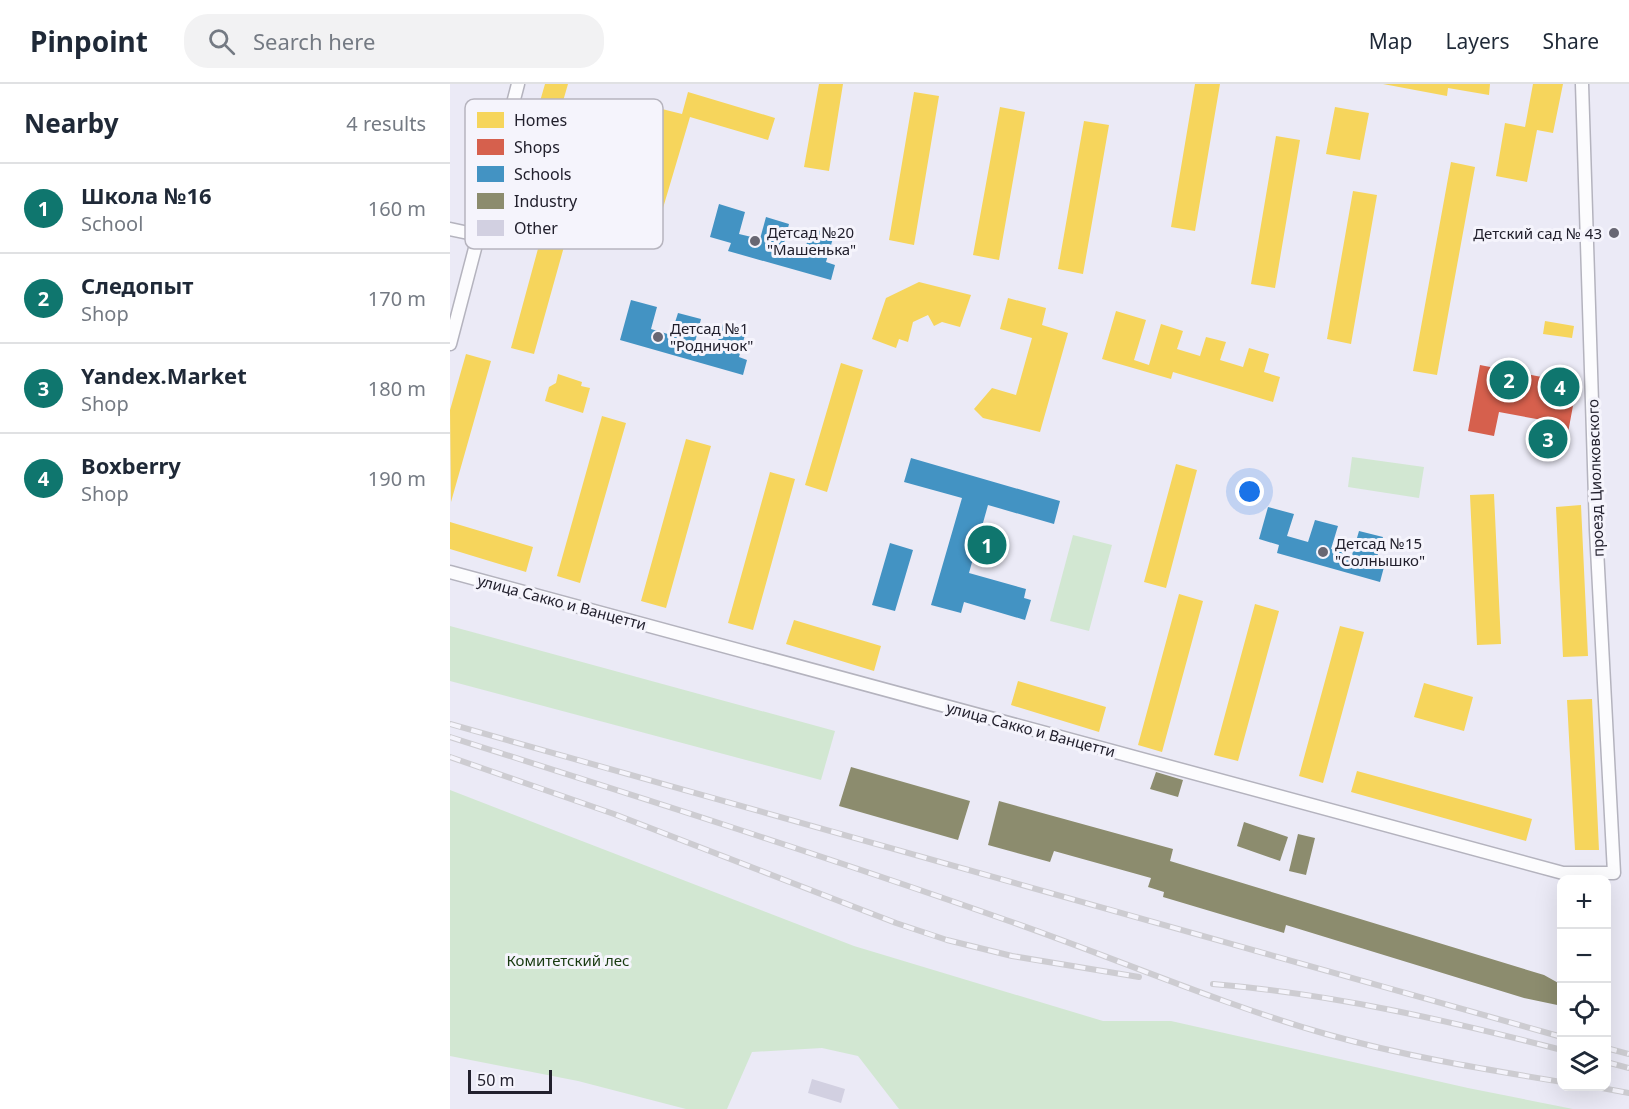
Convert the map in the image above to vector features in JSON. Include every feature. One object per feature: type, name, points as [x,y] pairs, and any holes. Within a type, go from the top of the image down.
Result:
[{"type":"street","points":[[514,99],[518,84]]},
{"type":"street","name":"проезд Циолковского","points":[[1582,84],[1596,530],[1614,873]]},
{"type":"street","points":[[450,228],[465,232]]},
{"type":"street","points":[[450,344],[474,249]]},
{"type":"street","name":"улица Сакко и Ванцетти","points":[[450,572],[1563,873],[1614,873]]},
{"type":"green space","points":[[1352,457],[1424,467],[1419,498],[1348,487]]},
{"type":"green space","points":[[1073,535],[1112,545],[1089,631],[1050,621]]},
{"type":"green space","points":[[450,626],[835,731],[821,780],[450,681]]},
{"type":"green space","name":"Комитетский лес","points":[[450,790],[854,946],[1103,1021],[1171,1021],[1468,1088],[1573,1109],[899,1109],[858,1056],[822,1048],[752,1052],[727,1109],[686,1109],[578,1081],[450,1056]]},
{"type":"building: Homes","points":[[545,84],[568,84],[564,99],[541,99]]},
{"type":"building: Homes","points":[[819,84],[843,84],[829,171],[804,167]]},
{"type":"building: Homes","points":[[1195,84],[1220,84],[1195,231],[1171,227]]},
{"type":"building: Homes","points":[[1383,84],[1490,84],[1489,95],[1448,88],[1447,96]]},
{"type":"building: Homes","points":[[1533,84],[1563,84],[1553,133],[1537,130],[1527,182],[1496,176],[1505,123],[1525,127]]},
{"type":"building: Homes","points":[[688,92],[775,118],[768,140],[690,117],[663,208],[663,109],[682,114]]},
{"type":"building: Homes","points":[[914,92],[939,96],[914,245],[889,240]]},
{"type":"building: Homes","points":[[1000,107],[1025,112],[999,260],[973,255]]},
{"type":"building: Homes","points":[[1335,107],[1369,113],[1360,160],[1326,154]]},
{"type":"building: Homes","points":[[1084,121],[1109,125],[1083,274],[1058,269]]},
{"type":"building: Homes","points":[[1276,136],[1300,140],[1275,288],[1251,284]]},
{"type":"building: Homes","points":[[1451,162],[1475,167],[1437,375],[1413,371]]},
{"type":"building: Homes","points":[[1353,191],[1377,195],[1351,344],[1327,339]]},
{"type":"building: Homes","points":[[538,249],[563,249],[534,354],[511,348]]},
{"type":"building: Homes","points":[[919,282],[971,295],[960,327],[942,322],[934,326],[928,315],[913,322],[908,342],[899,339],[896,348],[872,339],[886,298]]},
{"type":"building: Homes","points":[[1008,298],[1046,308],[1042,325],[1068,333],[1040,432],[983,418],[974,409],[992,388],[1016,395],[1032,338],[1000,329]]},
{"type":"building: Homes","points":[[1116,311],[1146,320],[1134,360],[1149,365],[1161,324],[1183,331],[1177,349],[1200,356],[1206,337],[1226,342],[1220,360],[1243,367],[1249,348],[1269,354],[1264,372],[1280,377],[1273,402],[1173,372],[1171,379],[1102,359]]},
{"type":"building: Homes","points":[[1545,321],[1574,326],[1572,338],[1543,334]]},
{"type":"building: Homes","points":[[466,354],[491,361],[451,502],[450,410]]},
{"type":"building: Homes","points":[[841,363],[863,370],[827,492],[805,485]]},
{"type":"building: Homes","points":[[558,374],[582,382],[581,386],[590,388],[583,413],[545,401],[549,387],[556,383]]},
{"type":"building: Homes","points":[[602,416],[626,423],[580,583],[557,576]]},
{"type":"building: Homes","points":[[686,439],[711,446],[666,608],[641,601]]},
{"type":"building: Homes","points":[[1176,464],[1197,470],[1166,588],[1144,582]]},
{"type":"building: Homes","points":[[770,472],[795,479],[753,630],[728,623]]},
{"type":"building: Homes","points":[[1494,494],[1501,644],[1477,645],[1470,495]]},
{"type":"building: Homes","points":[[1581,505],[1588,656],[1563,657],[1556,507]]},
{"type":"building: Homes","points":[[450,522],[533,547],[526,572],[450,549]]},
{"type":"building: Homes","points":[[1179,594],[1203,601],[1162,752],[1138,745]]},
{"type":"building: Homes","points":[[1255,604],[1279,611],[1238,761],[1214,755]]},
{"type":"building: Homes","points":[[794,620],[881,646],[874,671],[786,644]]},
{"type":"building: Homes","points":[[1340,626],[1364,632],[1323,783],[1299,776]]},
{"type":"building: Homes","points":[[1018,681],[1106,707],[1099,732],[1011,705]]},
{"type":"building: Homes","points":[[1424,683],[1473,697],[1464,731],[1414,717]]},
{"type":"building: Homes","points":[[1592,699],[1599,850],[1575,850],[1567,700]]},
{"type":"building: Homes","points":[[1357,771],[1532,819],[1526,841],[1351,792]]},
{"type":"building: Shops","points":[[1480,365],[1577,384],[1565,449],[1538,443],[1542,420],[1499,412],[1494,436],[1468,431]]},
{"type":"building: Schools","name":"Детсад №20 \"Машенька\"","points":[[719,204],[745,212],[739,234],[760,239],[766,217],[789,224],[783,247],[804,253],[811,228],[834,235],[826,262],[835,265],[831,280],[728,251],[731,243],[710,237]]},
{"type":"building: Schools","name":"Детсад №1 \"Родничок\"","points":[[631,300],[657,307],[651,329],[671,335],[678,313],[701,319],[695,342],[716,348],[723,324],[746,331],[739,357],[747,360],[743,375],[620,340]]},
{"type":"building: Schools","points":[[911,458],[1060,501],[1054,524],[988,505],[969,573],[1026,589],[1024,598],[1031,600],[1025,620],[964,602],[961,613],[931,605],[962,498],[904,482]]},
{"type":"building: Schools","points":[[1268,507],[1294,514],[1287,536],[1308,542],[1315,520],[1338,526],[1331,549],[1352,555],[1359,531],[1383,537],[1375,564],[1384,567],[1380,582],[1277,553],[1279,545],[1259,539]]},
{"type":"building: Schools","points":[[890,543],[913,550],[895,611],[872,605]]},
{"type":"building: Industry","points":[[851,767],[970,801],[958,840],[839,806]]},
{"type":"building: Industry","points":[[1156,772],[1183,780],[1178,797],[1150,789]]},
{"type":"building: Industry","points":[[999,801],[1173,849],[1170,861],[1544,975],[1557,982],[1557,1005],[1524,998],[1286,925],[1284,933],[1163,897],[1164,892],[1148,887],[1151,878],[1054,851],[1050,862],[988,845]]},
{"type":"building: Industry","points":[[1244,822],[1288,837],[1280,861],[1237,846]]},
{"type":"building: Industry","points":[[1298,834],[1315,838],[1306,875],[1289,871]]},
{"type":"building: Other","points":[[812,1079],[845,1089],[841,1103],[808,1093]]},
{"type":"railway","points":[[450,724],[1557,1036]]},
{"type":"railway","points":[[450,737],[868,872],[1046,934],[1285,1022],[1355,1042],[1414,1055],[1557,1081]]},
{"type":"railway","points":[[450,757],[614,814],[896,923],[947,940],[1012,956],[1139,977]]},
{"type":"railway","points":[[1213,984],[1345,1001],[1475,1028],[1557,1049]]},
{"type":"railway","points":[[1611,1049],[1629,1054]]},
{"type":"railway","points":[[1611,1063],[1629,1068]]},
{"type":"railway","points":[[1611,1090],[1629,1093]]},
{"type":"place","name":"Детский сад № 43","points":[[1614,233]]},
{"type":"place","name":"Детсад №20 \"Машенька\"","points":[[755,241]]},
{"type":"place","name":"Детсад №1 \"Родничок\"","points":[[658,337]]},
{"type":"place","name":"Следопыт","points":[[1509,380]]},
{"type":"place","name":"Boxberry","points":[[1560,387]]},
{"type":"place","name":"Yandex.Market","points":[[1548,439]]},
{"type":"place","name":"Школа №16","points":[[987,545]]},
{"type":"place","name":"Детсад №15 \"Солнышко\"","points":[[1323,552]]}]
